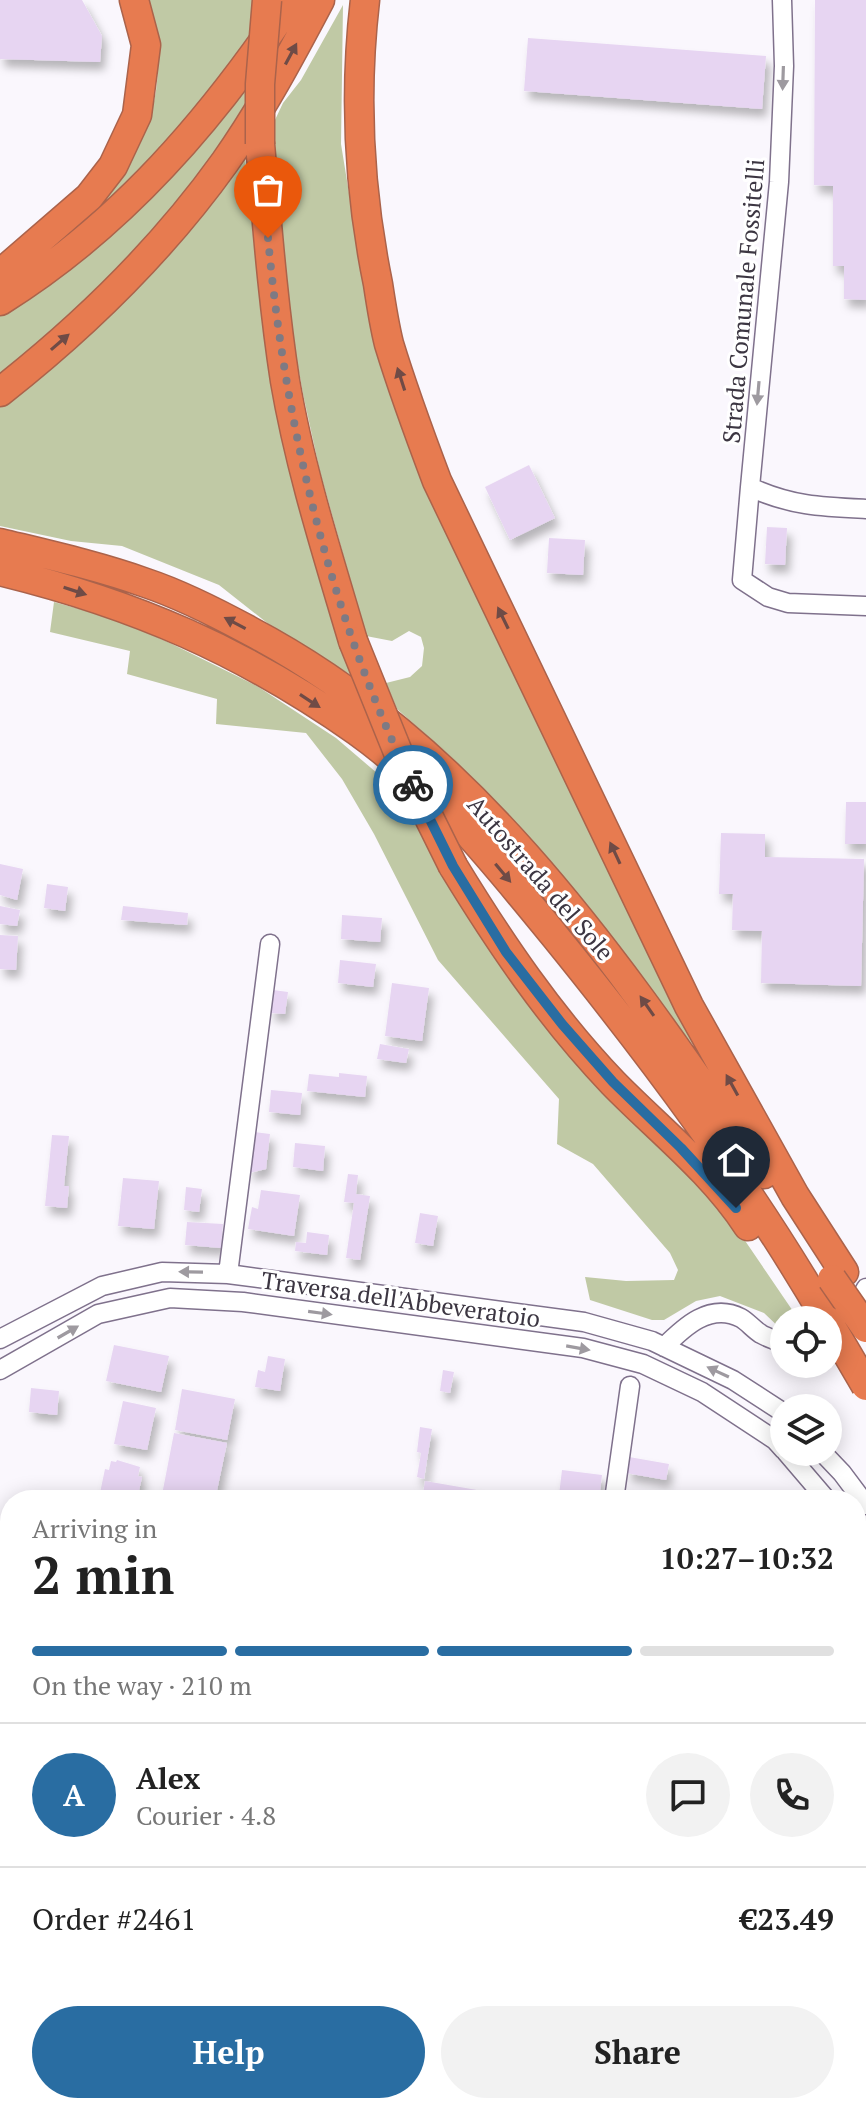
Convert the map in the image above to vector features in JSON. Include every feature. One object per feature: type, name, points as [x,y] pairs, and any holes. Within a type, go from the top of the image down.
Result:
[{"type":"highway","points":[[0,274],[89,197],[113,166],[137,115],[146,45],[134,0]]},
{"type":"highway","points":[[267,0],[260,84],[260,144],[271,269],[286,383],[310,490],[353,641],[404,767],[453,866],[506,952],[562,1024],[613,1082],[681,1148],[736,1208],[828,1293],[866,1312]]},
{"type":"highway","points":[[0,301],[95,231],[156,175],[207,119],[292,0]]},
{"type":"highway","points":[[0,392],[31,368],[119,287],[177,222],[223,164],[259,111],[320,0]]},
{"type":"highway","points":[[365,0],[361,36],[360,130],[364,198],[388,340],[427,454],[437,481],[689,1006],[795,1196],[828,1293]]},
{"type":"highway","name":"Autostrada del Sole","points":[[0,543],[148,583],[217,613],[288,651],[358,697],[425,752],[481,804],[561,896],[635,989],[766,1177],[828,1293]]},
{"type":"highway","name":"Autostrada del Sole","points":[[0,571],[146,614],[221,648],[288,686],[359,733],[421,786],[475,840],[607,1001],[828,1293],[866,1328]]},
{"type":"highway","name":"Autostrada del Sole","points":[[842,1345],[866,1387]]},
{"type":"highway","points":[[842,1356],[866,1387]]},
{"type":"street","name":"Strada Comunale Fossitelli","points":[[782,0],[784,66],[779,182],[742,580],[768,597],[788,603],[866,606]]},
{"type":"street","points":[[750,487],[776,500],[804,506],[866,509]]},
{"type":"street","points":[[228,1274],[270,944]]},
{"type":"street","name":"Traversa dell'Abbeveratoio","points":[[0,1339],[102,1286],[162,1272],[228,1274],[584,1322],[664,1347],[733,1380],[770,1404]]},
{"type":"street","name":"Traversa dell'Abbeveratoio","points":[[0,1370],[98,1314],[170,1298],[243,1302],[583,1348],[643,1364],[702,1392],[770,1437]]},
{"type":"street","points":[[664,1347],[685,1326],[704,1315],[718,1313],[739,1317],[770,1338]]},
{"type":"street","points":[[615,1490],[630,1386]]},
{"type":"street","name":"Traversa dell'Abbeveratoio","points":[[798,1466],[818,1490]]},
{"type":"street","points":[[835,1466],[855,1490]]},
{"type":"green space","points":[[147,0],[254,0],[247,49],[162,151],[86,220],[128,164],[148,123],[157,79],[157,55]]},
{"type":"green space","points":[[343,5],[341,144],[371,328],[429,496],[696,1044],[693,1045],[536,845],[450,756],[397,709],[386,683],[410,677],[422,666],[424,648],[421,637],[409,631],[392,641],[366,636],[320,472],[303,394],[290,323],[274,154],[274,122]]},
{"type":"green space","points":[[250,84],[251,103],[213,160],[140,250],[0,380],[0,311],[216,126]]},
{"type":"green space","points":[[245,157],[261,312],[281,423],[356,678],[271,626],[219,585],[122,546],[71,541],[0,526],[0,407]]},
{"type":"green space","points":[[54,602],[116,619],[170,643],[257,686],[336,738],[412,803],[664,1139],[735,1226],[789,1306],[770,1306],[770,1319],[764,1313],[720,1296],[696,1301],[664,1320],[652,1320],[590,1300],[585,1277],[626,1281],[674,1280],[678,1270],[670,1253],[593,1164],[557,1144],[559,1099],[438,960],[374,834],[342,779],[306,733],[216,724],[217,699],[127,674],[130,651],[50,632]]},
{"type":"building","points":[[0,0],[82,0],[102,36],[100,62],[0,59]]},
{"type":"building","points":[[815,0],[866,0],[866,300],[844,299],[844,266],[833,266],[833,186],[814,185]]},
{"type":"building","points":[[528,38],[766,56],[762,109],[524,91]]},
{"type":"building","points":[[529,465],[555,518],[510,540],[485,487]]},
{"type":"building","points":[[767,527],[787,528],[785,565],[765,564]]},
{"type":"building","points":[[549,538],[585,540],[583,575],[547,573]]},
{"type":"building","points":[[846,802],[866,802],[866,844],[845,844]]},
{"type":"building","points":[[721,833],[765,834],[765,857],[864,859],[861,986],[761,983],[762,931],[732,930],[733,894],[719,894]]},
{"type":"building","points":[[0,864],[23,869],[17,900],[0,895]]},
{"type":"building","points":[[47,884],[68,887],[65,911],[44,908]]},
{"type":"building","points":[[0,906],[20,910],[17,926],[0,924]]},
{"type":"building","points":[[123,906],[188,913],[187,925],[121,920]]},
{"type":"building","points":[[342,915],[382,918],[380,942],[341,939]]},
{"type":"building","points":[[0,935],[18,936],[16,970],[0,969]]},
{"type":"building","points":[[340,960],[376,964],[373,987],[338,983]]},
{"type":"building","points":[[392,983],[429,988],[422,1041],[385,1036]]},
{"type":"building","points":[[273,990],[288,992],[285,1014],[270,1013]]},
{"type":"building","points":[[380,1044],[409,1049],[406,1063],[377,1059]]},
{"type":"building","points":[[339,1073],[367,1076],[365,1097],[307,1091],[309,1074],[339,1077]]},
{"type":"building","points":[[271,1090],[302,1093],[300,1115],[269,1112]]},
{"type":"building","points":[[254,1132],[270,1134],[266,1169],[249,1173]]},
{"type":"building","points":[[52,1135],[69,1136],[64,1186],[69,1186],[67,1208],[45,1206]]},
{"type":"building","points":[[295,1143],[325,1146],[323,1171],[293,1167]]},
{"type":"building","points":[[348,1174],[358,1175],[356,1194],[370,1196],[360,1260],[346,1258],[354,1203],[344,1202]]},
{"type":"building","points":[[123,1178],[159,1181],[154,1229],[118,1226]]},
{"type":"building","points":[[186,1187],[202,1189],[199,1212],[184,1210]]},
{"type":"building","points":[[261,1190],[300,1195],[294,1236],[248,1229],[252,1207],[258,1209]]},
{"type":"building","points":[[420,1213],[438,1216],[433,1246],[415,1243]]},
{"type":"building","points":[[187,1222],[223,1224],[221,1248],[185,1245]]},
{"type":"building","points":[[307,1232],[329,1235],[327,1255],[295,1251],[296,1242],[306,1243]]},
{"type":"building","points":[[114,1345],[169,1356],[161,1392],[106,1381]]},
{"type":"building","points":[[268,1356],[285,1359],[280,1391],[255,1387],[258,1370],[265,1372]]},
{"type":"building","points":[[443,1370],[454,1372],[450,1393],[440,1391]]},
{"type":"building","points":[[31,1388],[59,1391],[57,1415],[29,1412]]},
{"type":"building","points":[[182,1389],[235,1399],[227,1440],[175,1430]]},
{"type":"building","points":[[123,1401],[156,1408],[147,1450],[114,1444]]},
{"type":"building","points":[[420,1427],[432,1429],[424,1479],[417,1477],[421,1453],[417,1452]]},
{"type":"building","points":[[174,1433],[227,1443],[217,1490],[163,1490]]},
{"type":"building","points":[[629,1457],[669,1464],[666,1480],[626,1473]]},
{"type":"building","points":[[111,1461],[140,1467],[139,1490],[101,1490],[105,1469],[109,1470]]},
{"type":"building","points":[[562,1470],[602,1475],[600,1490],[560,1490]]},
{"type":"building","points":[[425,1481],[477,1490],[424,1490]]},
{"type":"way so far","points":[[268,238],[286,383],[310,490],[353,641],[413,785]]},
{"type":"route","points":[[413,785],[453,866],[506,952],[562,1024],[613,1082],[681,1148],[736,1208]]}]
